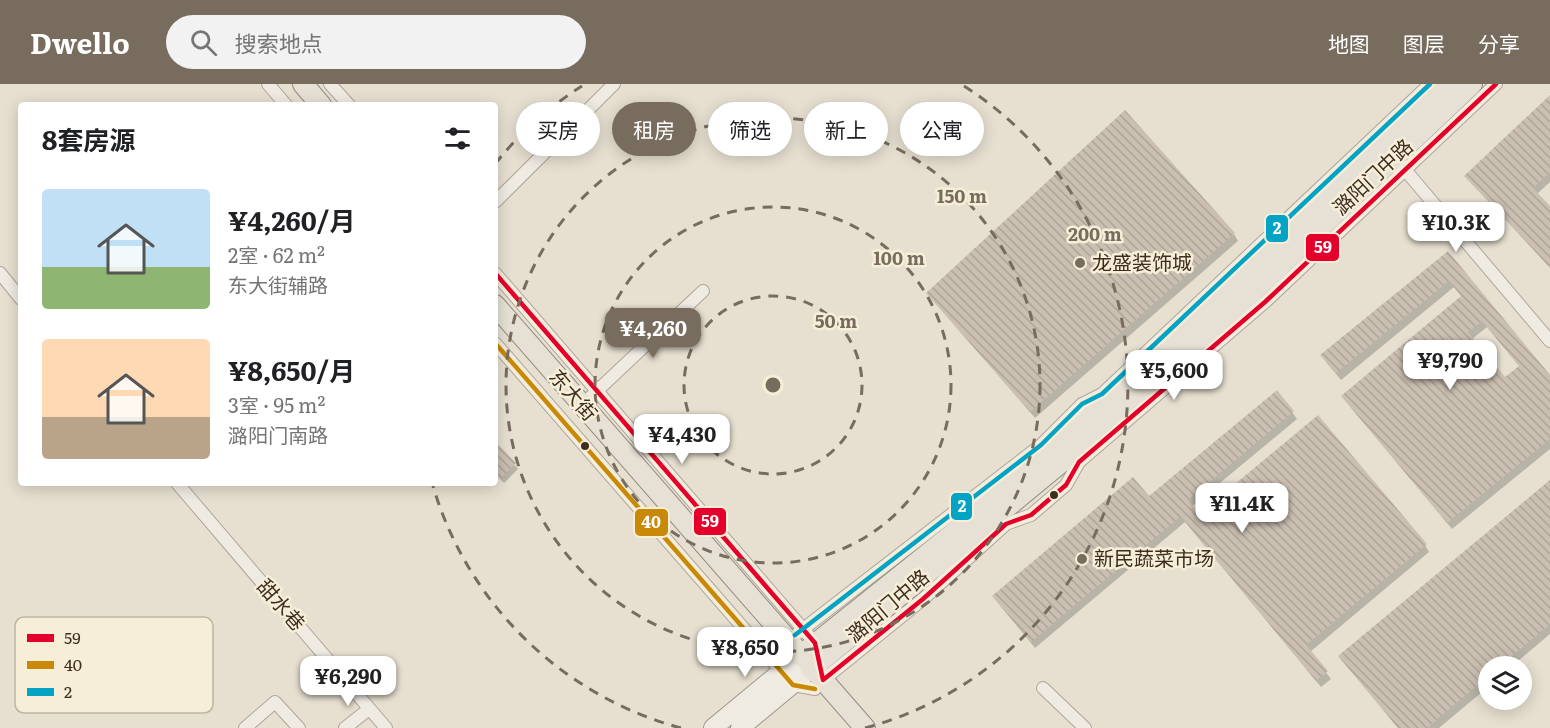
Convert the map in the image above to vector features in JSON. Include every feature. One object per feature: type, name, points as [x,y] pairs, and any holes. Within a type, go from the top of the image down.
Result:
[{"type":"main road","points":[[288,84],[303,102]]},
{"type":"main road","points":[[303,84],[318,102]]},
{"type":"main road","name":"潞阳门中路","points":[[1395,157],[1451,84]]},
{"type":"main road","name":"潞阳门中路","points":[[803,664],[1098,432],[1224,319],[1472,84]]},
{"type":"main road","name":"东大街","points":[[498,309],[803,664],[850,728]]},
{"type":"main road","name":"东大街","points":[[498,325],[803,664],[866,728]]},
{"type":"main road","points":[[713,728],[803,664]]},
{"type":"main road","points":[[740,728],[803,664]]},
{"type":"street","points":[[268,84],[283,102]]},
{"type":"street","points":[[330,84],[346,102]]},
{"type":"street","points":[[498,199],[614,84]]},
{"type":"street","points":[[803,664],[1041,445],[1082,404],[1102,394],[1430,84]]},
{"type":"street","points":[[1496,84],[1395,157],[1550,341]]},
{"type":"street","points":[[0,273],[18,295]]},
{"type":"street","points":[[498,276],[598,391],[803,664]]},
{"type":"street","points":[[582,405],[703,291]]},
{"type":"street","points":[[498,346],[803,664]]},
{"type":"street","name":"甜水巷","points":[[180,486],[386,728]]},
{"type":"street","points":[[1043,688],[1085,728]]},
{"type":"street","points":[[245,728],[275,702],[299,728]]},
{"type":"street","points":[[345,728],[369,709]]},
{"type":"building","points":[[1550,95],[1550,172],[1533,188],[1550,206],[1550,267],[1464,176]]},
{"type":"building","name":"龙盛装饰城","points":[[1125,110],[1235,233],[1030,412],[926,293]]},
{"type":"building","points":[[1448,251],[1550,375],[1550,439],[1447,523],[1341,396],[1461,296],[1449,281],[1336,373],[1320,355]],"holes":[[[1482,321],[1519,366],[1505,377],[1468,332]]]},
{"type":"building","points":[[1277,390],[1294,411],[1188,500],[1199,514],[1318,415],[1427,544],[1306,645],[1328,671],[1316,681],[1181,516],[1031,642],[992,596],[1133,477],[1149,496]]},
{"type":"building","points":[[498,444],[516,463],[500,479],[498,477]]},
{"type":"building","points":[[1550,480],[1550,624],[1512,656],[1478,656],[1478,685],[1427,728],[1398,728],[1338,656]]},
{"type":"transit line","name":"2","points":[[795,635],[1041,445],[1082,404],[1102,394],[1430,84]]},
{"type":"transit line","name":"59","points":[[498,276],[815,643],[823,680],[923,599],[1006,524],[1031,515],[1066,485],[1079,462],[1265,302],[1496,84]]},
{"type":"transit line","name":"40","points":[[498,346],[793,685],[815,689]]},
{"type":"place","name":"龙盛装饰城","points":[[1080,263]]},
{"type":"place","name":"新民蔬菜市场","points":[[1082,559]]}]
